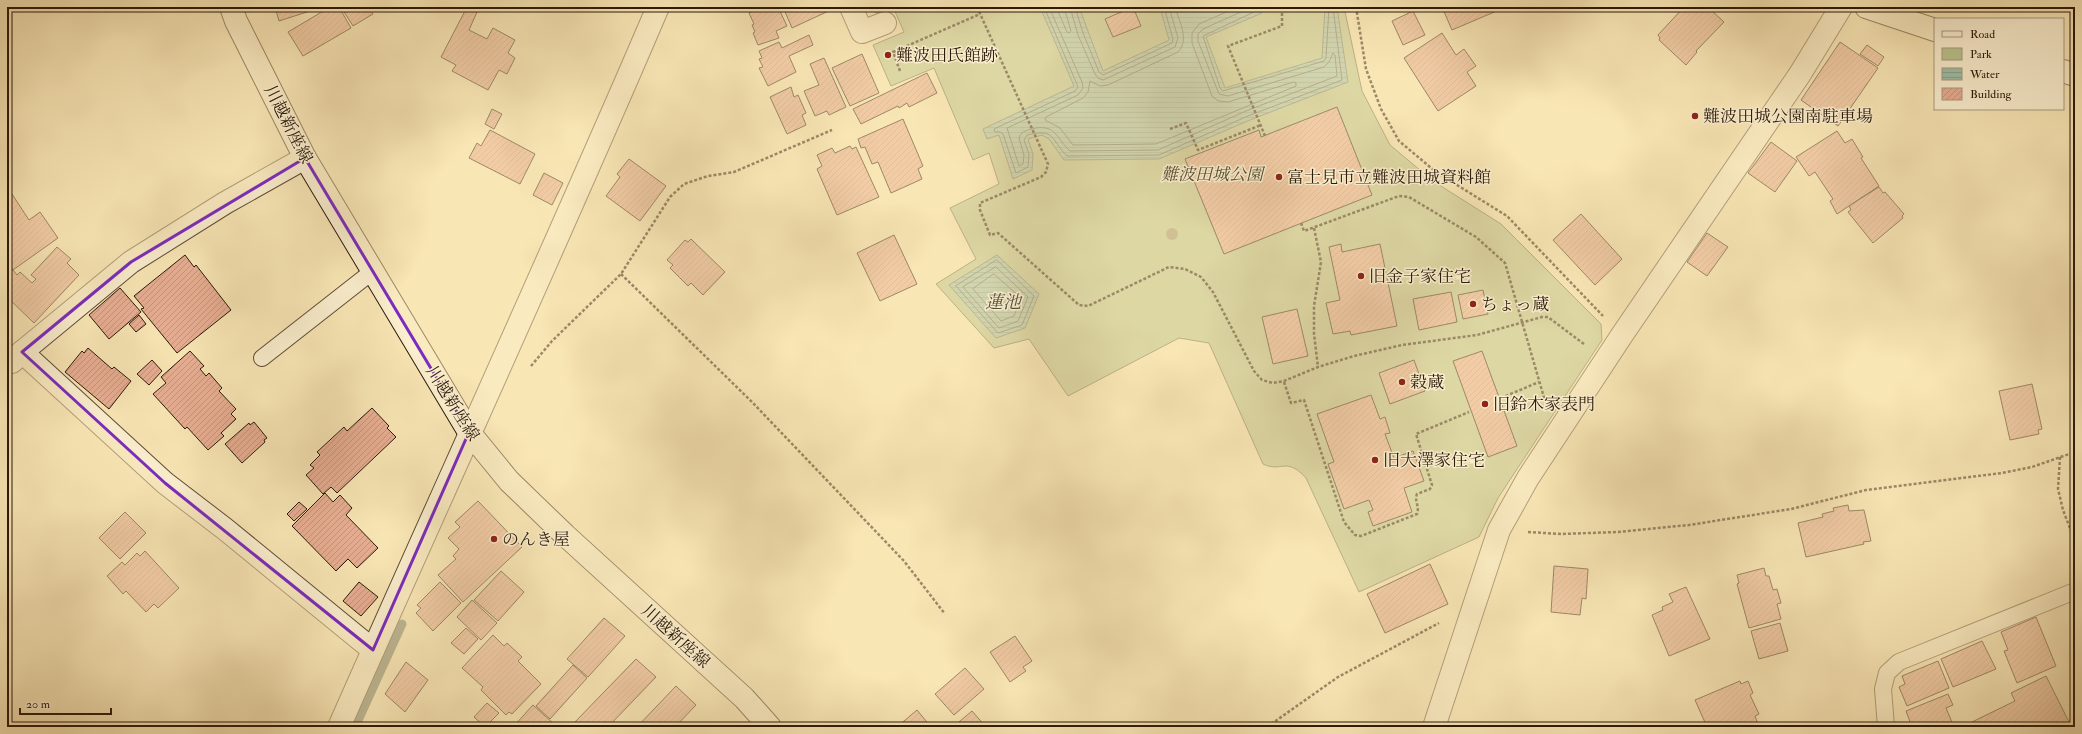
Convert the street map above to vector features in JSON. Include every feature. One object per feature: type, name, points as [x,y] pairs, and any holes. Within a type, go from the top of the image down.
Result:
[{"type":"street","name":"川越新座線","points":[[231,7],[236,21],[305,158],[469,432],[509,482],[744,698],[770,727]]},
{"type":"street","points":[[339,727],[658,7]]},
{"type":"street","points":[[851,7],[862,32],[885,23]]},
{"type":"street","points":[[1434,727],[1499,530],[1528,478],[1622,335],[1800,74],[1842,7]]},
{"type":"street","points":[[1866,7],[1934,30]]},
{"type":"street","points":[[2064,72],[2075,75]]},
{"type":"street","points":[[305,158],[225,203],[131,262],[12,360],[226,529],[373,650]]},
{"type":"lane","points":[[262,358],[373,271]]},
{"type":"lane","points":[[1886,727],[1883,689],[1887,673],[1898,662],[2075,591]]},
{"type":"path","points":[[976,7],[1024,108],[1048,164],[1046,172],[1041,177],[980,203],[980,210],[990,235],[998,233],[1080,304],[1088,306],[1169,267],[1185,269],[1201,277],[1213,292],[1254,371],[1262,380],[1273,383],[1284,381],[1318,367],[1354,356],[1402,345],[1477,335],[1542,317],[1548,317],[1605,361]]},
{"type":"path","points":[[1094,7],[1095,10],[1109,7]]},
{"type":"path","points":[[1265,136],[1228,46],[1282,26],[1282,7]]},
{"type":"path","points":[[1356,7],[1366,69],[1381,110],[1399,141],[1436,172],[1507,216],[1622,335]]},
{"type":"path","points":[[900,71],[893,52],[980,14]]},
{"type":"path","points":[[1170,130],[1186,123],[1198,150],[1261,125]]},
{"type":"path","points":[[503,358],[531,367],[552,341],[621,274],[670,197],[684,184],[708,176],[734,172],[832,130]]},
{"type":"path","points":[[1301,223],[1304,232],[1399,196],[1409,197],[1476,237],[1505,262],[1538,382],[1546,404]]},
{"type":"path","points":[[1314,228],[1321,262],[1314,306],[1314,334],[1318,367]]},
{"type":"path","points":[[621,274],[752,402],[898,555],[945,614]]},
{"type":"path","points":[[1284,381],[1291,403],[1304,400],[1344,522],[1355,535],[1361,536],[1417,514],[1419,511],[1415,498],[1417,494],[1430,489],[1432,485],[1416,434],[1469,412]]},
{"type":"path","points":[[1501,398],[1538,382]]},
{"type":"path","points":[[1499,530],[1561,534],[1618,532],[1689,525],[1791,509],[1866,490],[2002,473],[2032,467],[2075,452]]},
{"type":"path","points":[[2060,457],[2058,489],[2063,510],[2075,542]]},
{"type":"path","points":[[1267,727],[1338,677],[1475,605]]},
{"type":"highlighted area","points":[[305,158],[469,432],[373,650],[165,483],[22,352],[131,262]]},
{"type":"green space","points":[[862,7],[890,7],[877,13]]},
{"type":"green space","name":"難波田城公園","points":[[893,7],[1344,7],[1362,91],[1390,145],[1433,181],[1501,224],[1601,324],[1602,340],[1498,498],[1479,537],[1359,592],[1306,478],[1299,471],[1289,466],[1275,467],[1263,464],[1209,343],[1179,338],[1068,396],[1029,339],[994,348],[936,284],[976,259],[950,208],[999,184],[989,153],[973,160],[934,68],[891,86],[873,45],[904,32]]},
{"type":"water","points":[[1040,7],[1079,7],[1103,71],[1169,40],[1160,8],[1261,7],[1262,13],[1206,37],[1225,88],[1322,58],[1325,7],[1337,7],[1348,82],[1250,120],[1159,159],[1064,160],[1049,139],[1042,135],[1028,139],[1033,154],[1032,170],[1013,179],[999,135],[987,139],[983,129],[1074,86]]},
{"type":"water","name":"蓮池","points":[[997,255],[1039,294],[1025,328],[996,338],[949,285]]},
{"type":"building","points":[[275,7],[309,7],[310,11],[279,21]]},
{"type":"building","points":[[330,7],[339,7],[351,28],[303,56],[288,32]]},
{"type":"building","points":[[341,7],[368,7],[373,14],[353,26]]},
{"type":"building","points":[[467,7],[477,12],[469,30],[487,39],[493,28],[515,40],[508,53],[515,58],[507,74],[499,70],[488,90],[452,71],[456,65],[441,57]]},
{"type":"building","points":[[762,7],[778,7],[787,26],[776,31],[779,38],[758,45],[753,33],[755,32],[752,25],[754,24],[749,13]]},
{"type":"building","points":[[783,7],[834,7],[835,8],[792,28]]},
{"type":"building","points":[[1133,7],[1141,26],[1113,37],[1105,19]]},
{"type":"building","points":[[1442,7],[1506,7],[1452,30]]},
{"type":"building","points":[[1684,7],[1714,7],[1711,10],[1724,22],[1696,51],[1697,52],[1686,65],[1659,40],[1660,38],[1658,35]]},
{"type":"building","points":[[1413,11],[1425,35],[1403,45],[1392,21]]},
{"type":"building","points":[[1442,33],[1456,55],[1464,49],[1476,66],[1467,72],[1476,86],[1438,111],[1404,58]]},
{"type":"building","points":[[809,35],[813,45],[789,56],[796,72],[768,86],[759,68],[763,67],[759,59],[762,58],[759,51],[779,42],[782,48]]},
{"type":"building","points":[[1840,42],[1878,68],[1838,126],[1801,100]]},
{"type":"building","points":[[1867,45],[1884,57],[1878,66],[1860,54]]},
{"type":"building","points":[[862,54],[879,93],[850,106],[832,68]]},
{"type":"building","points":[[824,58],[846,107],[829,115],[827,111],[815,116],[804,91],[819,85],[810,64]]},
{"type":"building","points":[[927,73],[937,93],[909,107],[907,103],[899,108],[898,106],[861,124],[853,109]]},
{"type":"building","points":[[791,87],[794,97],[798,95],[806,113],[802,115],[806,125],[787,134],[770,97]]},
{"type":"building","name":"富士見市立難波田城資料館","points":[[1337,107],[1372,195],[1224,254],[1185,159],[1259,130],[1261,137]]},
{"type":"building","points":[[492,109],[502,114],[494,129],[485,124]]},
{"type":"building","points":[[903,119],[923,166],[918,169],[922,179],[891,193],[878,162],[872,164],[865,147],[861,148],[858,139]]},
{"type":"building","points":[[490,130],[535,154],[520,184],[469,158],[477,143],[481,146]]},
{"type":"building","points":[[1837,131],[1845,143],[1852,139],[1863,157],[1861,158],[1879,186],[1837,214],[1830,201],[1833,199],[1815,172],[1809,176],[1796,157]]},
{"type":"building","points":[[1771,142],[1797,161],[1775,192],[1748,173]]},
{"type":"building","points":[[850,146],[852,149],[856,147],[879,197],[837,215],[817,169],[822,166],[817,155],[832,148],[835,153]]},
{"type":"building","points":[[629,159],[666,186],[640,221],[606,196],[620,177],[617,174]]},
{"type":"building","points":[[544,173],[563,183],[552,205],[533,195]]},
{"type":"building","points":[[1879,187],[1904,214],[1902,216],[1903,218],[1873,243],[1848,212],[1851,210],[1849,206]]},
{"type":"building","points":[[10,191],[29,220],[40,212],[58,238],[13,270],[7,261],[7,194]]},
{"type":"building","points":[[1581,214],[1622,259],[1595,285],[1553,240]]},
{"type":"building","points":[[1707,233],[1728,247],[1707,276],[1687,262]]},
{"type":"building","points":[[894,235],[917,284],[880,301],[857,253]]},
{"type":"building","points":[[691,239],[725,272],[703,295],[691,283],[688,286],[670,268],[673,265],[667,260],[685,240],[688,242]]},
{"type":"building","name":"旧金子家住宅","points":[[1341,244],[1342,252],[1380,244],[1397,326],[1351,335],[1350,331],[1333,334],[1326,303],[1340,300],[1329,247]]},
{"type":"building","points":[[57,247],[71,259],[67,263],[79,275],[34,323],[7,297],[7,273],[13,270],[17,275],[20,272],[32,283],[36,279],[31,275]]},
{"type":"building","points":[[185,255],[194,267],[196,265],[231,310],[177,353],[141,309],[144,308],[134,296]]},
{"type":"building","points":[[120,288],[141,312],[109,339],[89,315]]},
{"type":"building","name":"ちょっ蔵","points":[[1483,290],[1488,314],[1463,319],[1458,295]]},
{"type":"building","points":[[1451,292],[1457,322],[1419,330],[1413,299]]},
{"type":"building","points":[[1297,309],[1308,356],[1273,364],[1262,317]]},
{"type":"building","points":[[139,315],[146,324],[136,332],[129,324]]},
{"type":"building","points":[[88,348],[112,369],[114,367],[131,381],[109,409],[65,372],[82,351],[84,353]]},
{"type":"building","points":[[190,351],[204,366],[200,369],[206,376],[209,373],[222,388],[219,391],[236,409],[231,414],[236,419],[221,433],[224,436],[208,450],[187,427],[185,429],[153,394],[166,383],[161,377]]},
{"type":"building","name":"旧鈴木家表門","points":[[1482,351],[1517,446],[1488,457],[1453,361]]},
{"type":"building","points":[[152,360],[162,371],[149,385],[137,374]]},
{"type":"building","name":"穀蔵","points":[[1414,360],[1425,391],[1390,404],[1379,373]]},
{"type":"building","points":[[2032,384],[2042,429],[2038,430],[2039,434],[2010,440],[1999,391]]},
{"type":"building","name":"旧大澤家住宅","points":[[1371,395],[1380,419],[1385,417],[1390,433],[1385,434],[1394,458],[1413,451],[1424,481],[1404,488],[1412,512],[1373,526],[1368,512],[1373,510],[1369,500],[1344,509],[1328,464],[1334,462],[1317,414]]},
{"type":"building","points":[[372,408],[389,426],[387,428],[396,437],[337,493],[331,487],[323,494],[306,475],[314,468],[310,465],[320,455],[317,452],[344,427],[347,431]]},
{"type":"building","points":[[254,422],[267,438],[264,440],[265,442],[242,463],[225,444],[249,423],[250,425]]},
{"type":"building","points":[[325,493],[333,502],[340,495],[352,508],[346,515],[378,548],[357,568],[348,559],[336,571],[292,526]]},
{"type":"building","points":[[478,501],[522,547],[463,602],[438,575],[456,559],[453,556],[459,549],[448,538],[460,527],[455,522]]},
{"type":"building","points":[[299,502],[307,509],[294,521],[287,514]]},
{"type":"building","points":[[1848,505],[1849,511],[1864,510],[1871,541],[1863,542],[1864,544],[1806,557],[1798,523],[1823,517],[1822,514],[1834,511],[1833,508]]},
{"type":"building","points":[[125,512],[146,533],[120,559],[99,538]]},
{"type":"building","points":[[145,551],[179,588],[158,608],[154,604],[146,612],[126,591],[123,594],[107,576],[122,562],[125,565],[137,553],[140,556]]},
{"type":"building","points":[[1430,564],[1448,604],[1385,633],[1367,594]]},
{"type":"building","points":[[1554,566],[1588,569],[1586,599],[1582,598],[1580,615],[1551,612]]},
{"type":"building","points":[[1764,568],[1766,576],[1769,576],[1773,590],[1777,589],[1781,603],[1777,604],[1781,619],[1749,628],[1737,584],[1739,583],[1737,575]]},
{"type":"building","points":[[501,571],[524,592],[498,621],[474,600]]},
{"type":"building","points":[[359,582],[378,597],[361,616],[343,601]]},
{"type":"building","points":[[440,582],[461,603],[433,631],[416,613],[421,608],[417,605]]},
{"type":"building","points":[[1686,587],[1710,639],[1669,656],[1652,615],[1663,610],[1662,607],[1673,602],[1669,594]]},
{"type":"building","points":[[472,600],[497,623],[481,640],[457,617]]},
{"type":"building","points":[[2036,617],[2056,666],[2017,683],[2004,651],[2008,650],[2001,632]]},
{"type":"building","points":[[604,618],[625,636],[588,677],[567,659]]},
{"type":"building","points":[[1780,623],[1788,651],[1759,659],[1751,631]]},
{"type":"building","points":[[466,628],[478,639],[464,654],[451,643]]},
{"type":"building","points":[[493,635],[504,646],[507,643],[522,657],[518,661],[541,684],[512,714],[509,712],[506,715],[481,690],[483,687],[462,668]]},
{"type":"building","points":[[1015,636],[1032,661],[1023,667],[1026,671],[1010,682],[990,652]]},
{"type":"building","points":[[1982,641],[1996,669],[1953,687],[1941,659]]},
{"type":"building","points":[[636,659],[656,677],[608,727],[579,727],[574,723]]},
{"type":"building","points":[[1938,661],[1949,688],[1907,706],[1899,687],[1905,684],[1902,676]]},
{"type":"building","points":[[406,662],[428,680],[405,712],[385,694]]},
{"type":"building","points":[[573,665],[587,678],[550,719],[536,706]]},
{"type":"building","points":[[965,668],[984,689],[954,715],[935,694]]},
{"type":"building","points":[[2046,676],[2069,722],[2059,727],[1975,727],[1972,722],[2015,701],[2011,693]]},
{"type":"building","points":[[1740,681],[1741,684],[1748,681],[1753,693],[1750,695],[1759,714],[1755,716],[1759,727],[1707,727],[1695,700]]},
{"type":"building","points":[[676,686],[696,705],[675,727],[637,727]]},
{"type":"building","points":[[1948,694],[1953,705],[1946,708],[1954,727],[1912,727],[1906,711]]},
{"type":"building","points":[[487,703],[499,713],[485,727],[474,717]]},
{"type":"building","points":[[533,705],[554,724],[551,727],[513,727]]},
{"type":"building","points":[[917,710],[931,727],[897,727]]},
{"type":"building","points":[[972,711],[986,727],[953,727]]},
{"type":"waterway","points":[[355,727],[402,624]]},
{"type":"place","name":"難波田氏館跡","points":[[888,55]]},
{"type":"place","name":"難波田城公園南駐車場","points":[[1695,116]]},
{"type":"place","name":"富士見市立難波田城資料館","points":[[1279,177]]},
{"type":"place","name":"旧金子家住宅","points":[[1361,276]]},
{"type":"place","name":"ちょっ蔵","points":[[1473,304]]},
{"type":"place","name":"穀蔵","points":[[1402,382]]},
{"type":"place","name":"旧鈴木家表門","points":[[1485,404]]},
{"type":"place","name":"旧大澤家住宅","points":[[1375,460]]},
{"type":"place","name":"のんき屋","points":[[494,539]]}]
